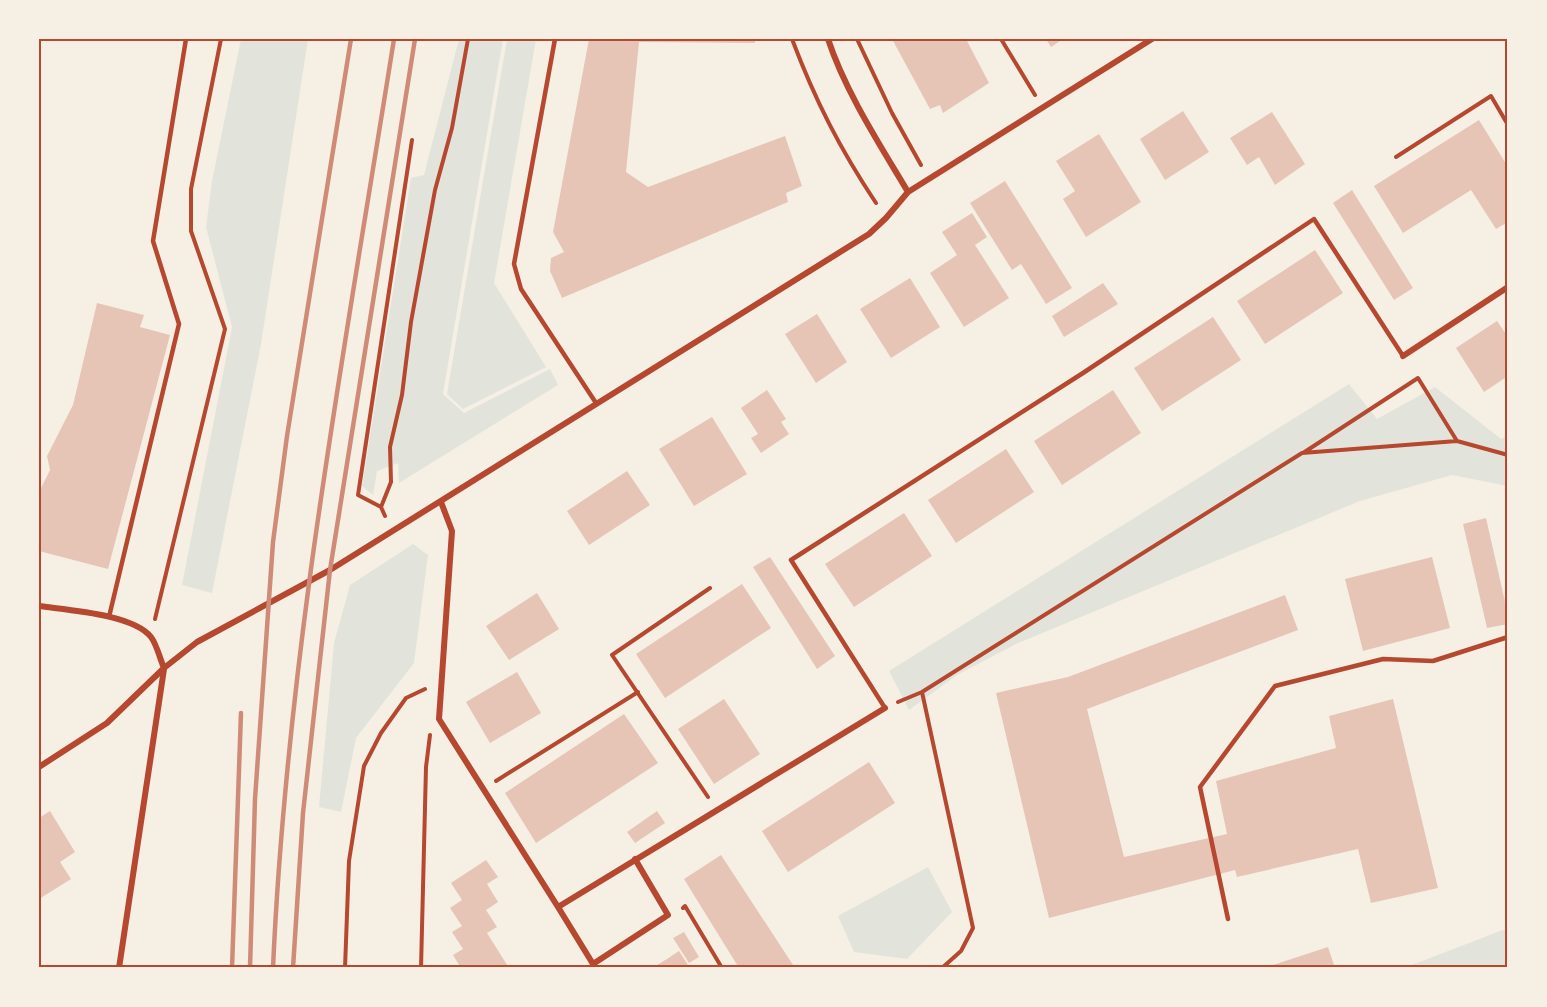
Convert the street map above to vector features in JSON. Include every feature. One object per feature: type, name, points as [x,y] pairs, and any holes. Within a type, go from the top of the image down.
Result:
[{"type":"street","points":[[828,39],[832,52],[866,120],[908,192]]},
{"type":"street","points":[[39,767],[107,723],[164,668],[197,642],[330,570],[869,234],[908,192],[1152,39]]},
{"type":"street","points":[[1403,356],[1508,287]]},
{"type":"street","points":[[441,502],[452,531],[439,719],[593,964],[669,915],[635,859]]},
{"type":"street","points":[[39,606],[99,614],[137,627],[151,637],[164,668],[119,968]]},
{"type":"street","points":[[558,907],[885,708]]},
{"type":"lane","points":[[110,617],[179,324],[153,241],[186,39]]},
{"type":"lane","points":[[555,39],[514,264],[521,289],[596,403]]},
{"type":"lane","points":[[885,708],[791,560],[1083,373],[1314,219],[1403,356]]},
{"type":"lane","points":[[1228,919],[1200,787],[1275,686],[1383,659],[1433,661],[1508,637]]},
{"type":"path","points":[[151,637],[225,329],[191,231],[191,189],[221,39]]},
{"type":"path","points":[[412,140],[358,495],[381,507],[391,482],[390,447],[402,395],[411,322],[435,190],[452,129],[468,39]]},
{"type":"path","points":[[792,39],[809,83],[834,136],[886,218]]},
{"type":"path","points":[[857,39],[892,113],[929,179]]},
{"type":"path","points":[[1001,39],[1042,108]]},
{"type":"path","points":[[1396,157],[1491,96],[1508,125]]},
{"type":"path","points":[[885,708],[922,692],[1418,378],[1457,441]]},
{"type":"path","points":[[1302,453],[1457,441],[1508,455]]},
{"type":"path","points":[[710,588],[612,655],[716,810]]},
{"type":"path","points":[[345,968],[349,861],[364,766],[381,733],[406,698],[440,681]]},
{"type":"path","points":[[484,789],[638,692]]},
{"type":"path","points":[[922,692],[973,928],[961,951],[942,968]]},
{"type":"path","points":[[421,968],[428,739],[439,719]]},
{"type":"path","points":[[669,915],[685,906],[722,968]]},
{"type":"shaded area","points":[[241,39],[308,39],[261,344],[212,593],[182,585],[232,327],[206,227],[212,181]]},
{"type":"shaded area","points":[[459,39],[503,39],[443,394],[464,413],[550,369],[558,385],[399,483],[398,463],[377,471],[373,495],[362,486],[411,178],[424,175]]},
{"type":"shaded area","points":[[507,39],[536,39],[494,283],[546,367],[463,409],[447,394]]},
{"type":"shaded area","points":[[1349,384],[1377,419],[1435,387],[1501,439],[1508,435],[1508,486],[1452,475],[1360,501],[1016,644],[957,675],[909,710],[889,671]]},
{"type":"shaded area","points":[[413,544],[428,555],[414,663],[356,738],[341,812],[319,807],[334,643],[350,585]]},
{"type":"shaded area","points":[[928,867],[952,912],[907,959],[854,952],[838,916]]},
{"type":"shaded area","points":[[1508,928],[1508,968],[1404,968]]},
{"type":"building","points":[[589,39],[755,39],[755,43],[639,42],[626,172],[648,187],[785,136],[802,186],[786,193],[788,202],[562,298],[550,271],[551,258],[564,252],[553,232]]},
{"type":"building","points":[[892,39],[966,39],[989,83],[943,113],[940,105],[930,109]]},
{"type":"building","points":[[1046,39],[1063,39],[1051,47]]},
{"type":"building","points":[[1183,111],[1209,152],[1165,180],[1140,139]]},
{"type":"building","points":[[1272,112],[1305,164],[1275,185],[1259,157],[1247,165],[1230,138]]},
{"type":"building","points":[[1479,120],[1508,167],[1508,222],[1496,229],[1471,190],[1403,233],[1374,186]]},
{"type":"building","points":[[1099,134],[1141,202],[1086,237],[1063,199],[1075,191],[1056,161]]},
{"type":"building","points":[[1005,181],[1072,288],[1046,304],[1021,264],[1012,270],[970,203]]},
{"type":"building","points":[[1352,190],[1413,288],[1394,300],[1333,203]]},
{"type":"building","points":[[972,213],[987,237],[975,245],[1009,298],[964,327],[930,273],[957,255],[942,232]]},
{"type":"building","points":[[1315,250],[1343,293],[1265,344],[1237,301]]},
{"type":"building","points":[[910,278],[940,327],[891,358],[860,309]]},
{"type":"building","points":[[1103,283],[1118,304],[1064,337],[1052,316]]},
{"type":"building","points":[[97,303],[144,315],[140,327],[170,335],[108,569],[39,551],[39,492],[50,470],[47,456],[73,405]]},
{"type":"building","points":[[817,314],[847,362],[816,383],[785,334]]},
{"type":"building","points":[[1213,317],[1241,360],[1162,411],[1134,368]]},
{"type":"building","points":[[1497,321],[1508,337],[1508,376],[1484,392],[1456,348]]},
{"type":"building","points":[[767,390],[786,419],[781,422],[789,434],[761,453],[751,438],[758,434],[741,408]]},
{"type":"building","points":[[1113,390],[1141,433],[1062,485],[1034,441]]},
{"type":"building","points":[[712,417],[747,474],[694,506],[659,449]]},
{"type":"building","points":[[1006,449],[1034,492],[956,543],[928,500]]},
{"type":"building","points":[[627,471],[650,505],[589,545],[567,511]]},
{"type":"building","points":[[904,513],[932,556],[854,607],[825,564]]},
{"type":"building","points":[[1486,518],[1508,615],[1508,624],[1487,628],[1463,524]]},
{"type":"building","points":[[770,557],[835,656],[817,669],[753,567]]},
{"type":"building","points":[[1432,557],[1450,628],[1363,651],[1345,579]]},
{"type":"building","points":[[742,584],[771,628],[665,698],[636,654]]},
{"type":"building","points":[[537,593],[559,629],[509,660],[486,626]]},
{"type":"building","points":[[1285,595],[1298,630],[1087,709],[1124,857],[1227,834],[1216,781],[1336,748],[1329,716],[1393,699],[1438,888],[1371,903],[1358,849],[1237,877],[1235,870],[1049,918],[996,693],[1068,677]]},
{"type":"building","points":[[517,672],[541,713],[490,743],[466,702]]},
{"type":"building","points":[[724,699],[760,754],[714,784],[678,729]]},
{"type":"building","points":[[624,714],[658,763],[536,843],[505,793]]},
{"type":"building","points":[[869,762],[895,803],[788,872],[762,831]]},
{"type":"building","points":[[50,811],[75,852],[60,862],[71,879],[39,899],[39,818]]},
{"type":"building","points":[[657,811],[665,823],[635,843],[627,832]]},
{"type":"building","points":[[721,855],[795,968],[739,968],[684,879]]},
{"type":"building","points":[[486,860],[498,877],[487,884],[498,902],[486,910],[497,927],[487,933],[509,968],[461,968],[453,955],[463,949],[452,932],[462,926],[450,908],[462,900],[451,883]]},
{"type":"building","points":[[684,932],[699,957],[689,963],[673,938]]},
{"type":"building","points":[[1328,947],[1335,968],[1264,968]]},
{"type":"building","points":[[679,951],[690,968],[652,968],[667,959]]},
{"type":"railway","points":[[250,968],[255,799],[273,542],[287,436],[351,39]]},
{"type":"railway","points":[[273,968],[280,851],[291,734],[320,502],[394,39]]},
{"type":"railway","points":[[293,968],[303,813],[330,570],[415,39]]},
{"type":"railway","points":[[232,968],[241,713]]}]
